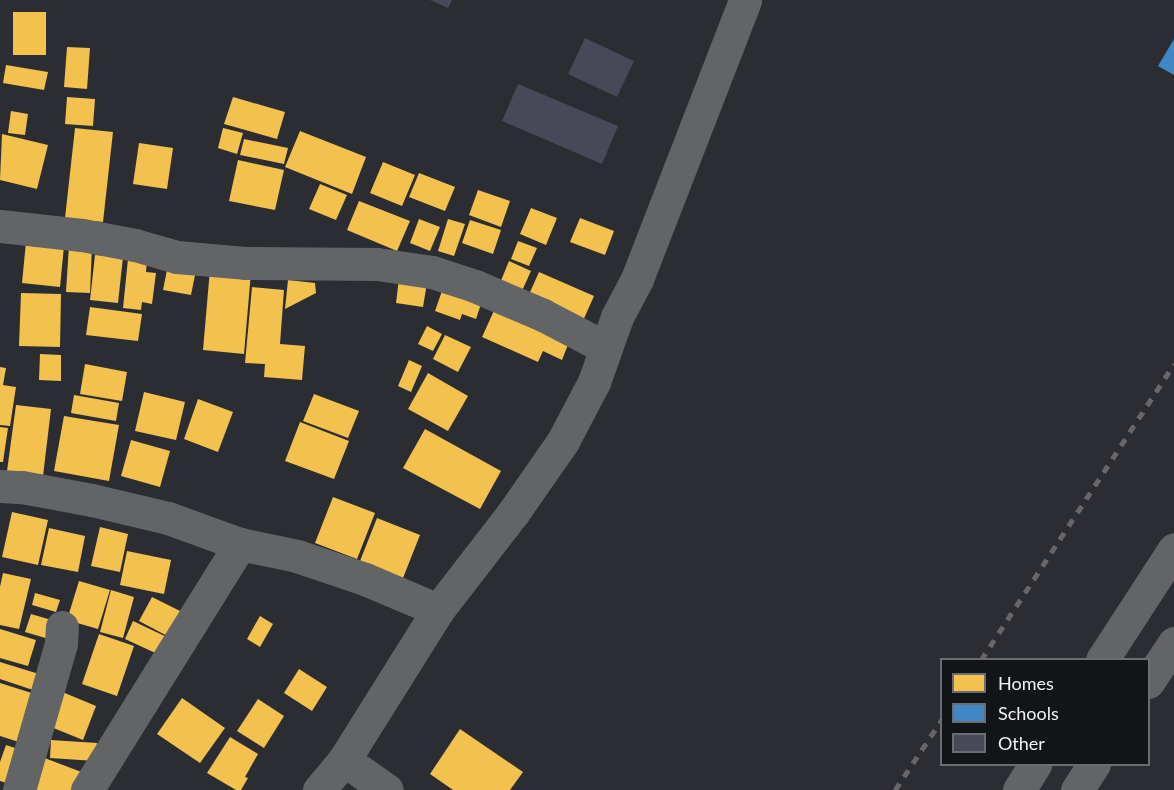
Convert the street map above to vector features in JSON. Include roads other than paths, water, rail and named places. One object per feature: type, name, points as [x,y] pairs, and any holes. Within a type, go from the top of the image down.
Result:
[{"type":"main road","points":[[1103,658],[1174,549]]},
{"type":"main road","points":[[1150,680],[1174,644]]},
{"type":"main road","points":[[1019,790],[1034,766]]},
{"type":"main road","points":[[1077,790],[1093,766]]},
{"type":"street","points":[[319,790],[344,760],[438,610],[513,513],[563,441],[594,382],[617,316],[637,279],[745,0]]},
{"type":"street","points":[[0,226],[82,235],[135,245],[177,258],[245,263],[377,264],[432,272],[475,286],[543,315],[606,348]]},
{"type":"street","points":[[0,486],[22,487],[80,498],[168,518],[240,544],[297,556],[365,579],[438,610]]},
{"type":"street","points":[[87,790],[240,544]]},
{"type":"street","points":[[19,790],[61,644],[62,627]]},
{"type":"street","points":[[344,760],[387,790]]},
{"type":"railway","points":[[982,658],[1174,364]]},
{"type":"railway","points":[[895,790],[940,722]]}]
